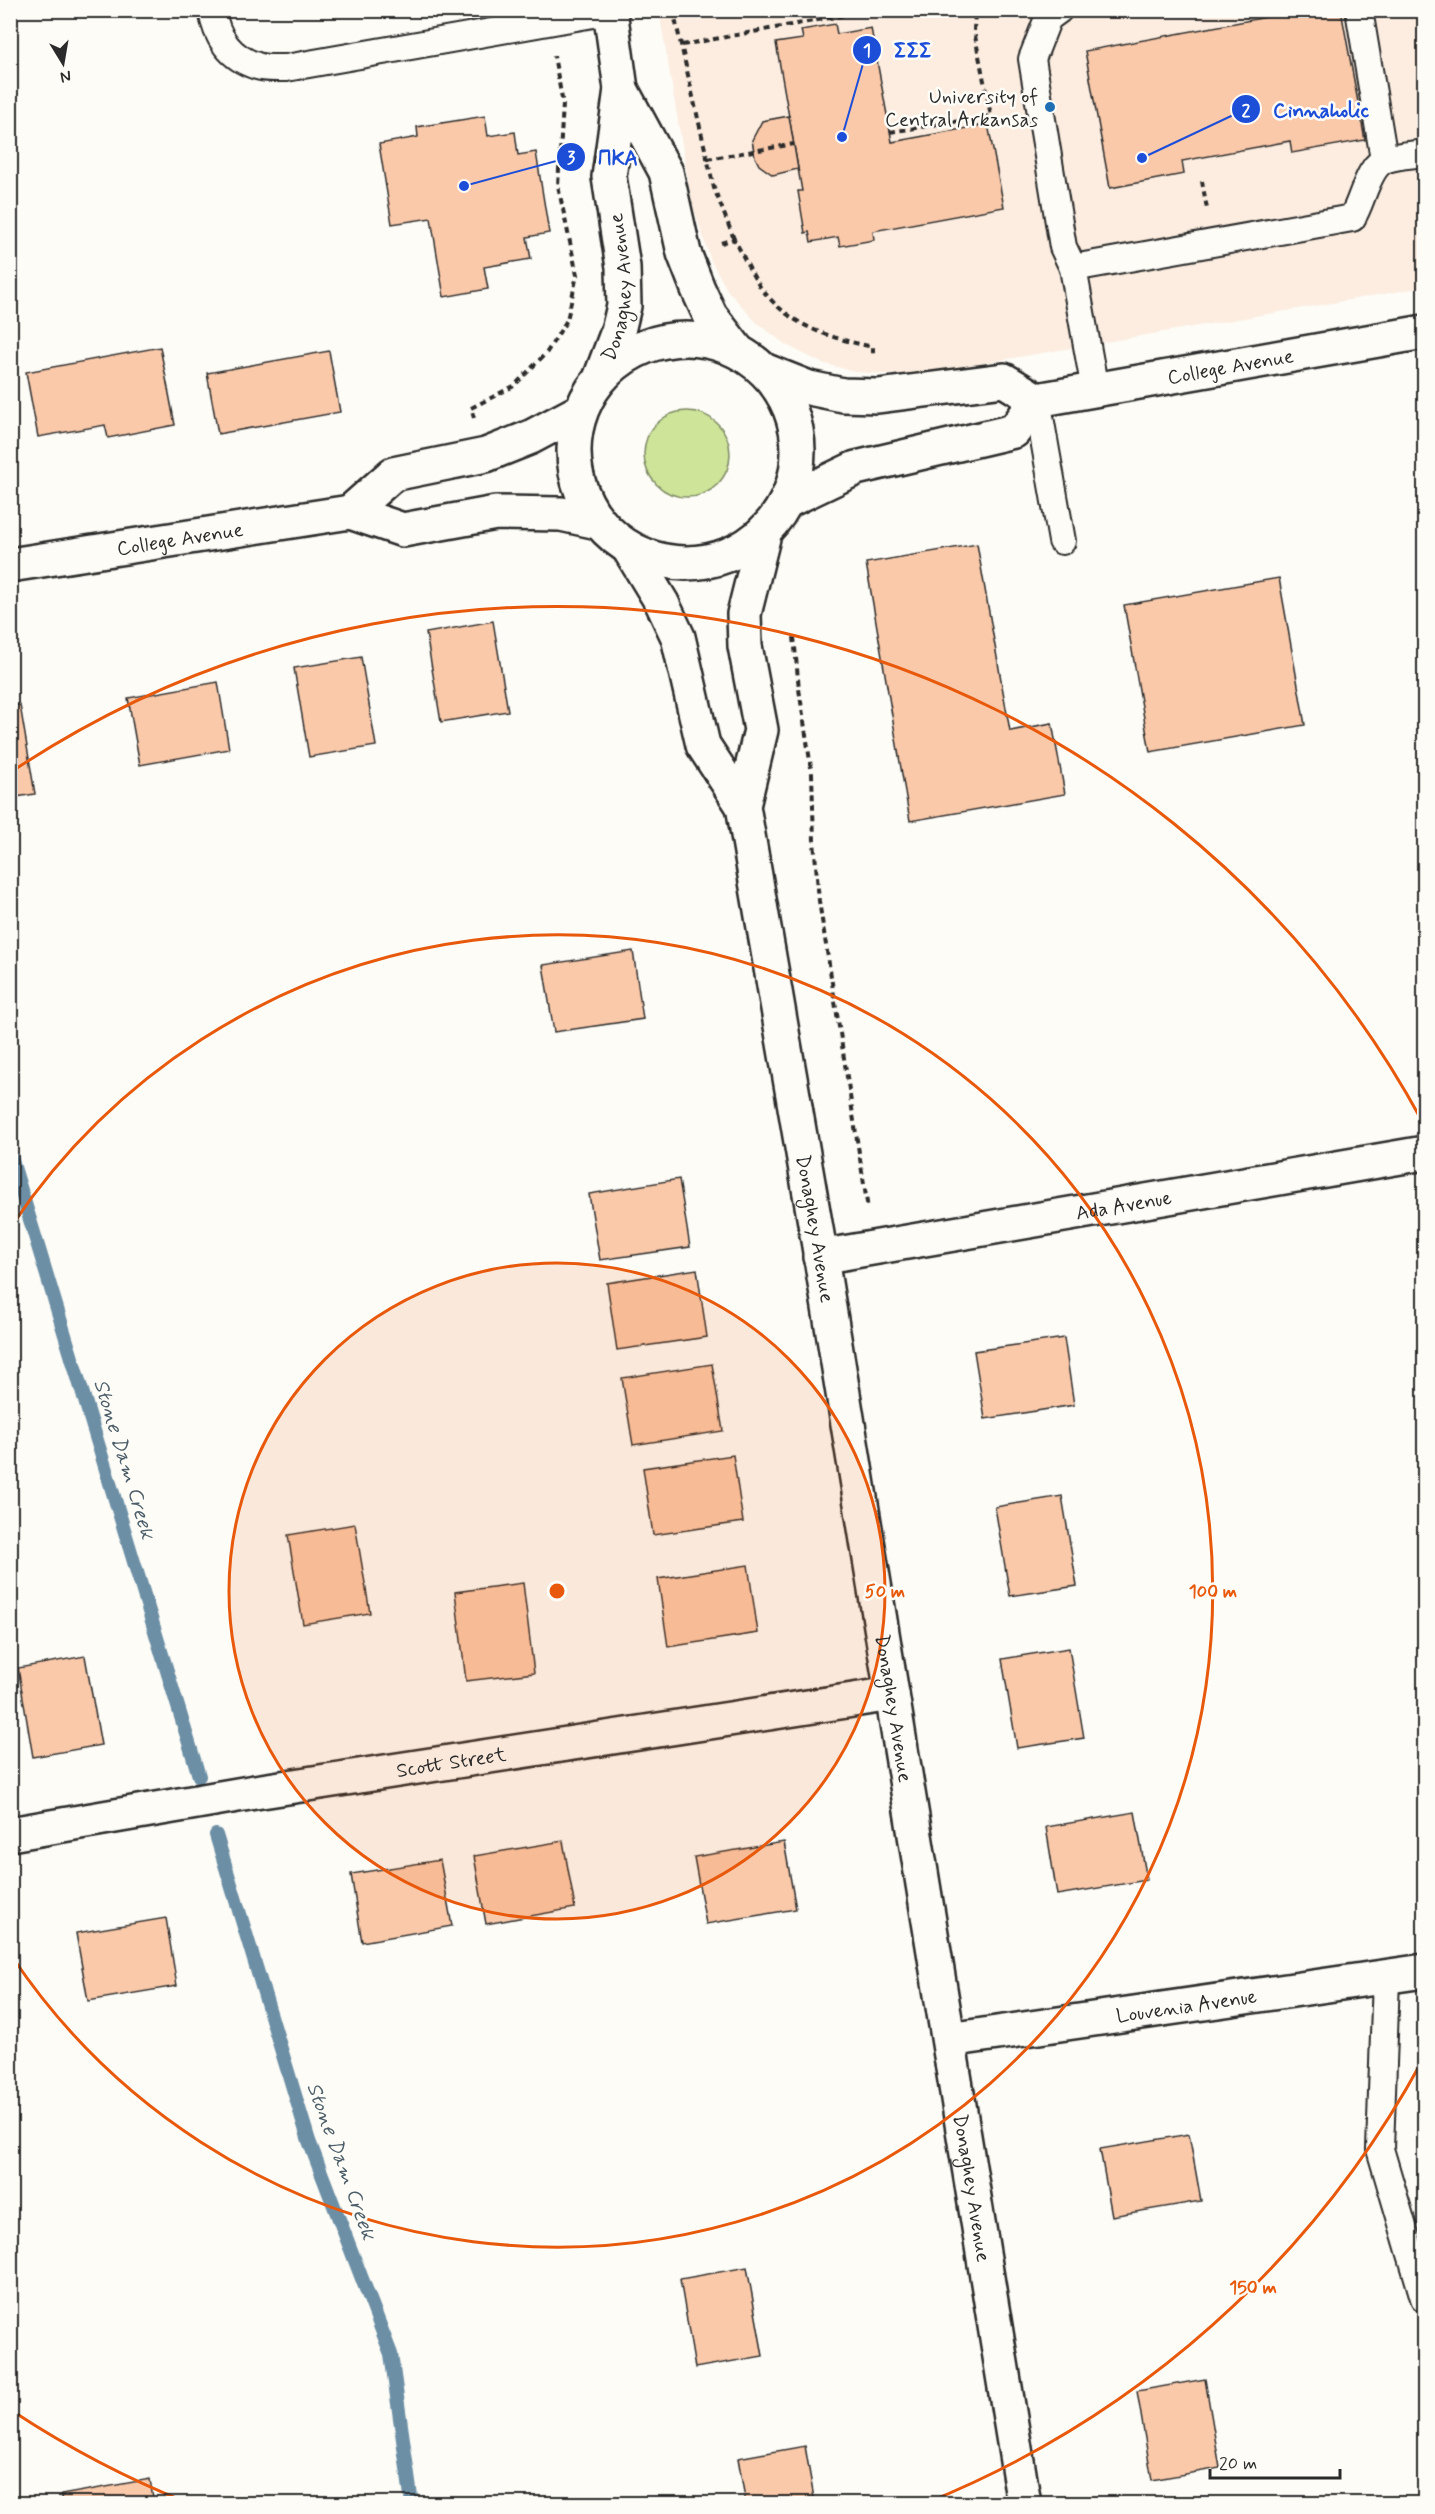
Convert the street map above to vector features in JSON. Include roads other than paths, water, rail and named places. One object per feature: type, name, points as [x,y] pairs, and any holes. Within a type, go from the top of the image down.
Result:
[{"type":"street","name":"Donaghey Avenue","points":[[601,378],[618,331],[624,306],[623,267],[609,177],[621,89],[610,11]]},
{"type":"street","name":"Donaghey Avenue","points":[[621,89],[666,172],[684,252],[698,289],[710,315],[737,350]]},
{"type":"street","name":"College Avenue","points":[[1037,400],[1425,332]]},
{"type":"street","points":[[766,371],[780,389],[791,410],[797,433],[799,456],[795,479],[787,501],[765,530],[747,546],[731,553],[700,562],[675,562],[650,558],[627,547],[598,522],[585,502],[577,480],[573,457],[574,434],[580,411],[589,393],[619,361],[640,348],[664,340],[697,339],[713,342],[737,350],[766,371],[809,388],[843,395],[878,396],[1004,380],[1037,400],[1014,431],[856,468],[787,501]]},
{"type":"street","points":[[350,512],[393,474],[486,455],[531,437],[580,411]]},
{"type":"street","name":"College Avenue","points":[[10,565],[350,512],[403,530],[496,513],[561,514],[598,522]]},
{"type":"street","name":"Donaghey Avenue","points":[[765,530],[744,614],[745,646],[761,730],[743,806],[820,1257],[1023,2504]]},
{"type":"street","name":"Donaghey Avenue","points":[[627,547],[662,603],[678,637],[703,745],[743,806]]},
{"type":"street","name":"Ada Avenue","points":[[820,1257],[1425,1153]]},
{"type":"street","name":"Scott Street","points":[[10,1834],[267,1790],[892,1694]]},
{"type":"street","name":"Louvenia Avenue","points":[[949,2040],[1425,1971]]},
{"type":"lane","points":[[212,10],[215,28],[227,49],[257,66],[286,68],[610,11]]},
{"type":"lane","points":[[1059,10],[1048,18],[1032,60],[1063,247],[1073,268],[1095,390]]},
{"type":"lane","points":[[1359,10],[1384,159]]},
{"type":"lane","points":[[1073,268],[1352,218],[1360,206],[1371,172],[1384,159],[1425,153]]},
{"type":"lane","points":[[1037,400],[1062,541]]},
{"type":"lane","points":[[1386,1978],[1380,2148],[1425,2298]]},
{"type":"waterway","name":"Stone Dam Creek","points":[[10,1154],[199,1776]]},
{"type":"waterway","name":"Stone Dam Creek","points":[[216,1835],[309,2141],[391,2354],[412,2504]]},
{"type":"place","name":"University of Central Arkansas","points":[[1050,107]]},
{"type":"place","name":"ΣΣΣ","points":[[842,137]]},
{"type":"place","name":"Cinnaholic","points":[[1142,158]]},
{"type":"place","name":"ΠΚΑ","points":[[464,186]]}]
